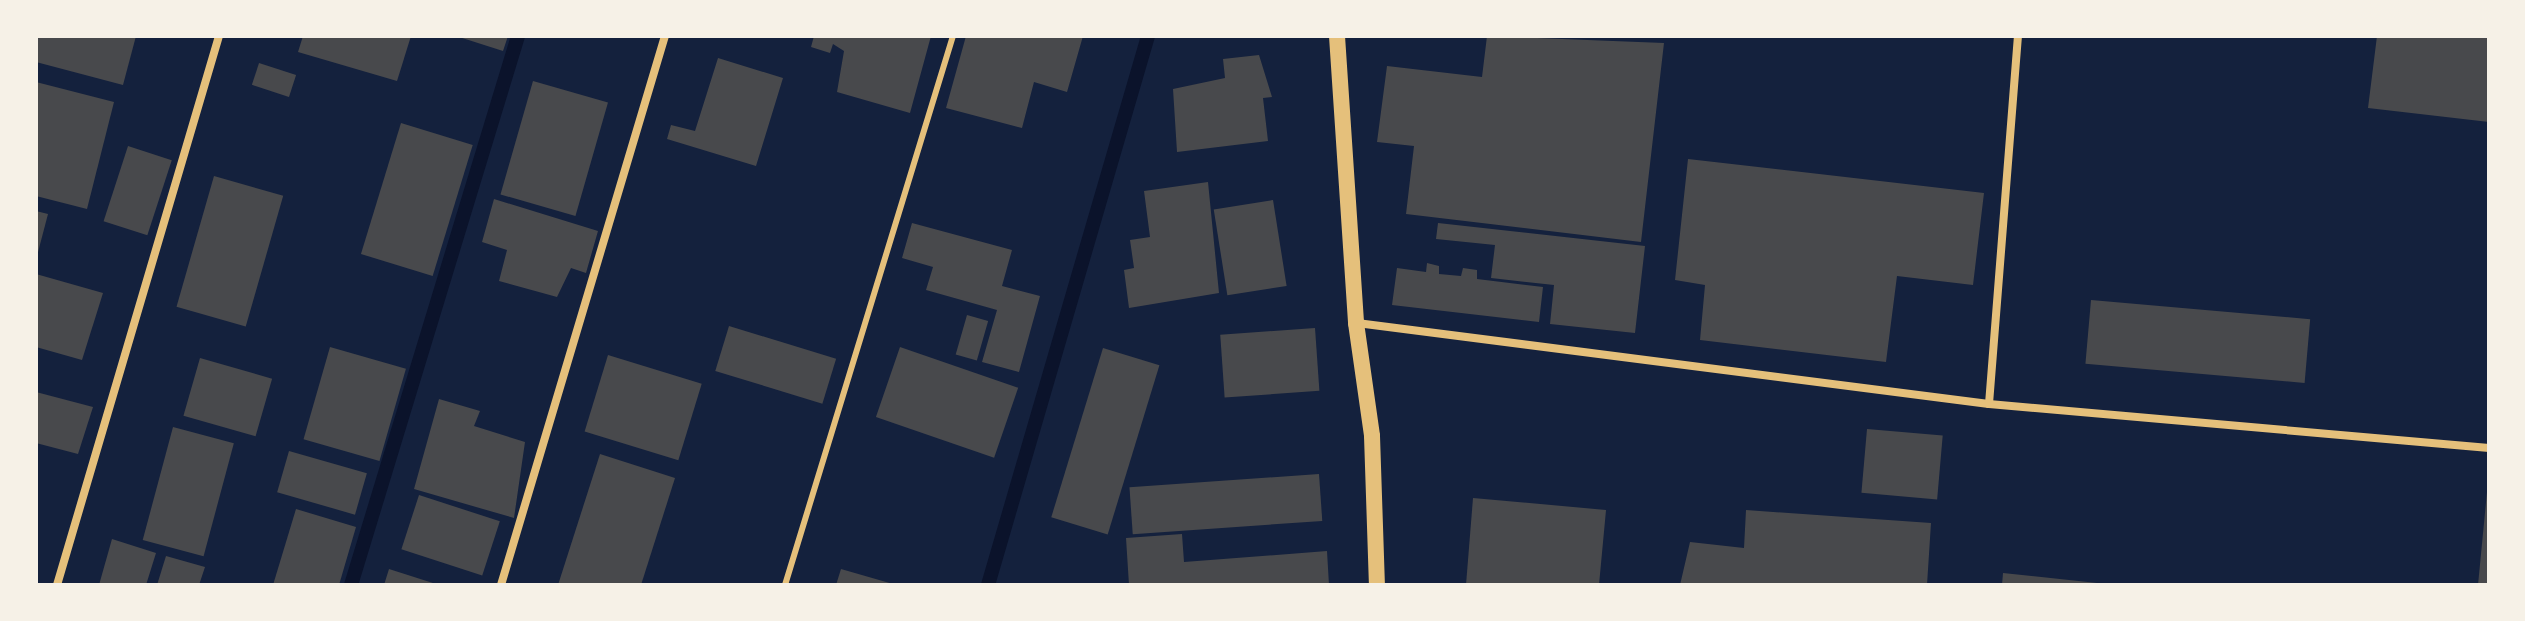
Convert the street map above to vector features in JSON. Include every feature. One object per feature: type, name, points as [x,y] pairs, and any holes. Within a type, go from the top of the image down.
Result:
[{"type":"main road","points":[[1337,36],[1356,323],[1372,436],[1377,585]]},
{"type":"street","points":[[57,585],[219,36]]},
{"type":"street","points":[[501,585],[665,36]]},
{"type":"street","points":[[1989,404],[2018,36]]},
{"type":"street","points":[[1356,323],[1989,404],[2489,448]]},
{"type":"lane","points":[[785,585],[953,36]]},
{"type":"building","points":[[36,36],[136,36],[123,85],[36,62]]},
{"type":"building","points":[[303,36],[411,36],[397,81],[298,52]]},
{"type":"building","points":[[456,36],[508,36],[503,51]]},
{"type":"building","points":[[814,36],[931,36],[910,113],[837,92],[844,51],[833,44],[830,53],[811,47]]},
{"type":"building","points":[[966,36],[1083,36],[1067,92],[1034,82],[1022,128],[946,108]]},
{"type":"building","points":[[1487,36],[1664,43],[1641,242],[1406,214],[1414,146],[1377,142],[1387,66],[1482,77]]},
{"type":"building","points":[[2377,36],[2489,36],[2489,122],[2368,108]]},
{"type":"building","points":[[1259,55],[1272,97],[1263,98],[1268,141],[1177,152],[1173,89],[1225,78],[1223,59]]},
{"type":"building","points":[[718,58],[783,78],[756,166],[667,139],[671,125],[695,131]]},
{"type":"building","points":[[259,63],[296,75],[289,97],[252,85]]},
{"type":"building","points":[[533,81],[608,102],[575,216],[500,194]]},
{"type":"building","points":[[36,82],[114,102],[87,209],[36,196]]},
{"type":"building","points":[[401,123],[473,145],[433,276],[361,254]]},
{"type":"building","points":[[128,146],[172,160],[147,235],[104,221]]},
{"type":"building","points":[[1688,159],[1984,193],[1973,285],[1897,276],[1886,362],[1700,340],[1705,285],[1675,280]]},
{"type":"building","points":[[214,176],[283,196],[246,327],[177,307]]},
{"type":"building","points":[[1208,182],[1219,293],[1129,308],[1124,270],[1134,268],[1130,240],[1150,237],[1144,191]]},
{"type":"building","points":[[494,199],[598,231],[586,273],[571,268],[557,297],[499,281],[507,250],[482,242]]},
{"type":"building","points":[[1273,200],[1287,286],[1227,295],[1214,209]]},
{"type":"building","points":[[36,211],[48,214],[37,256],[36,256]]},
{"type":"building","points":[[912,223],[1012,250],[1002,286],[1040,296],[1019,372],[982,362],[997,310],[926,290],[933,267],[902,258]]},
{"type":"building","points":[[1438,223],[1645,246],[1635,333],[1550,324],[1554,285],[1491,278],[1495,245],[1436,239]]},
{"type":"building","points":[[1427,263],[1439,266],[1439,274],[1461,276],[1463,268],[1477,270],[1477,279],[1543,287],[1539,322],[1392,305],[1397,268],[1426,272]]},
{"type":"building","points":[[36,274],[103,293],[82,360],[36,347]]},
{"type":"building","points":[[2091,300],[2310,319],[2305,383],[2085,364]]},
{"type":"building","points":[[967,315],[988,321],[977,360],[956,354]]},
{"type":"building","points":[[729,326],[836,359],[822,404],[715,371]]},
{"type":"building","points":[[1315,328],[1319,391],[1225,397],[1220,335]]},
{"type":"building","points":[[330,347],[406,369],[379,461],[304,439]]},
{"type":"building","points":[[900,347],[1018,388],[994,458],[876,417]]},
{"type":"building","points":[[1103,348],[1159,365],[1108,535],[1051,517]]},
{"type":"building","points":[[608,355],[702,384],[678,460],[585,432]]},
{"type":"building","points":[[200,358],[272,379],[256,436],[183,416]]},
{"type":"building","points":[[36,392],[93,407],[78,454],[36,443]]},
{"type":"building","points":[[439,399],[480,411],[474,426],[525,442],[514,518],[414,489]]},
{"type":"building","points":[[173,427],[234,443],[204,556],[143,540]]},
{"type":"building","points":[[1867,429],[1943,436],[1937,499],[1861,493]]},
{"type":"building","points":[[289,451],[367,473],[355,515],[277,492]]},
{"type":"building","points":[[600,454],[675,478],[641,585],[558,585]]},
{"type":"building","points":[[1319,474],[1322,521],[1133,534],[1129,487]]},
{"type":"building","points":[[2487,492],[2489,585],[2478,585]]},
{"type":"building","points":[[419,495],[500,521],[482,575],[401,549]]},
{"type":"building","points":[[1473,498],[1606,510],[1599,585],[1466,585]]},
{"type":"building","points":[[296,509],[356,527],[339,585],[273,585]]},
{"type":"building","points":[[1746,510],[1931,523],[1927,585],[1680,585],[1690,542],[1744,548]]},
{"type":"building","points":[[1182,534],[1184,562],[1327,551],[1329,585],[1129,585],[1126,538]]},
{"type":"building","points":[[112,539],[156,553],[146,585],[99,585]]},
{"type":"building","points":[[166,556],[205,567],[199,585],[157,585]]},
{"type":"building","points":[[389,569],[436,584],[436,585],[384,585]]},
{"type":"building","points":[[841,569],[893,584],[893,585],[836,585]]},
{"type":"building","points":[[2003,573],[2097,583],[2097,585],[2002,585]]},
{"type":"waterway","points":[[351,585],[518,36]]},
{"type":"waterway","points":[[988,585],[1148,36]]}]
